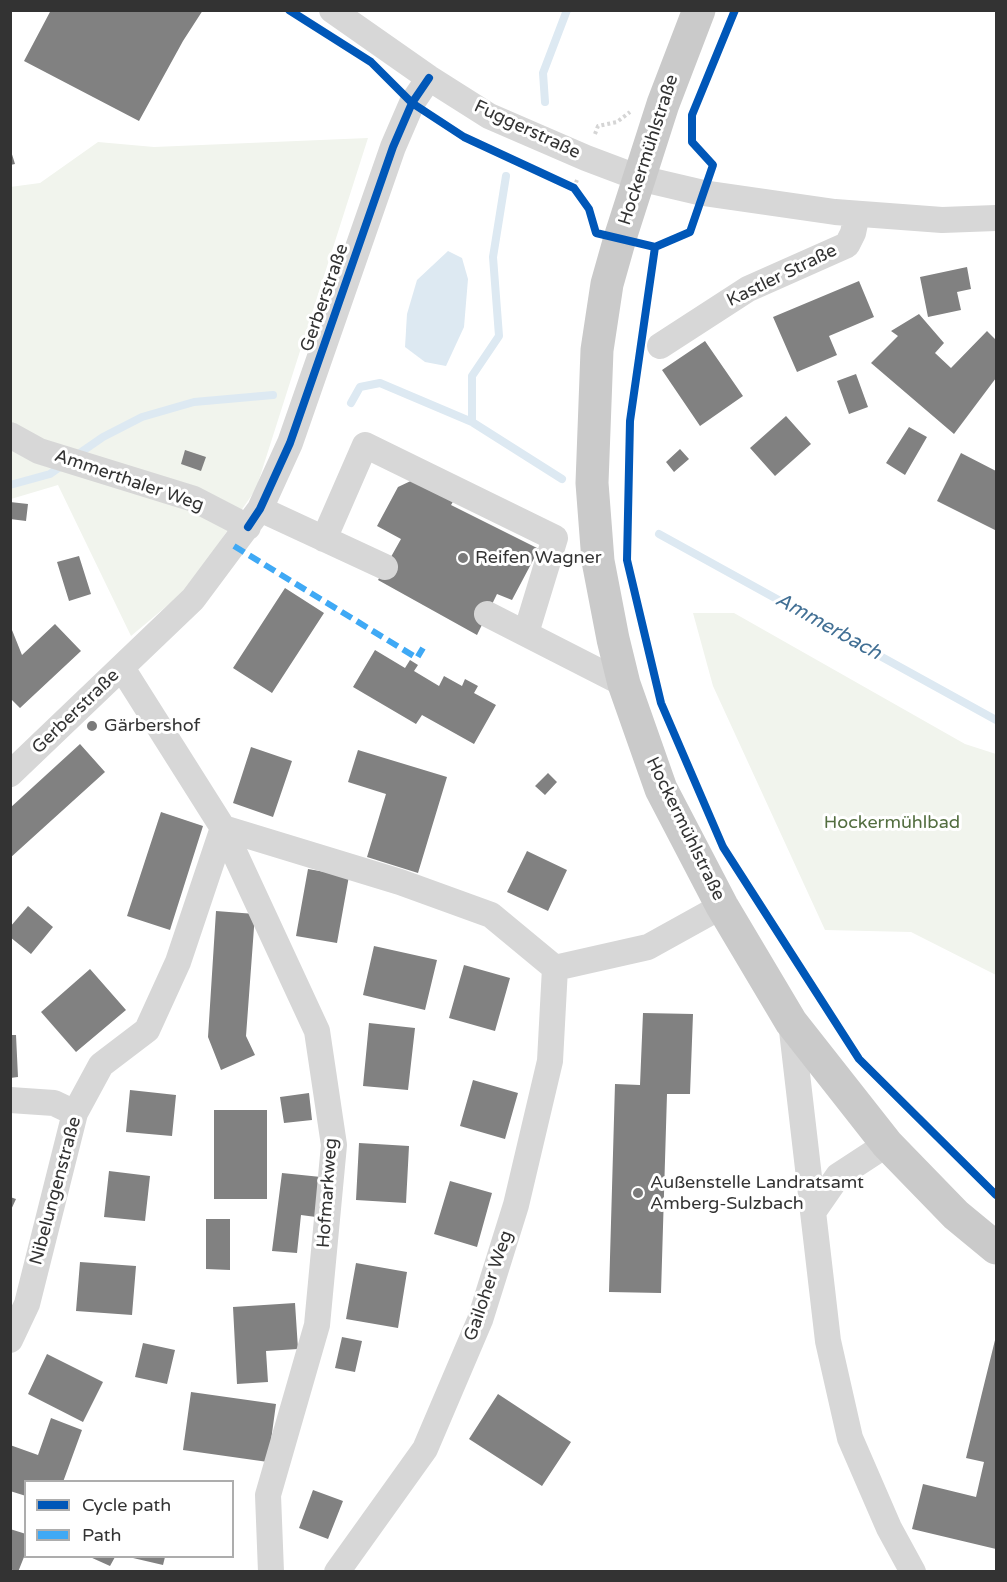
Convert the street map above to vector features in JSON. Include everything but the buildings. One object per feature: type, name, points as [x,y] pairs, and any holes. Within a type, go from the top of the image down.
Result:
[{"type":"main road","name":"Hockermühlstraße","points":[[699,10],[668,89],[607,284],[597,350],[592,483],[598,561],[613,639],[624,684],[662,789],[722,906],[791,1022],[887,1144],[956,1215],[996,1248]]},
{"type":"street","name":"Fuggerstraße","points":[[332,10],[429,78],[489,116],[578,155],[639,178]]},
{"type":"street","name":"Gerberstraße","points":[[10,774],[193,599],[254,518],[290,443],[393,147],[412,103],[429,78]]},
{"type":"street","points":[[639,178],[703,194],[858,214],[942,220],[996,218]]},
{"type":"street","name":"Kastler Straße","points":[[660,346],[748,289],[847,245],[858,214]]},
{"type":"street","name":"Ammerthaler Weg","points":[[10,435],[39,451],[324,539],[385,567]]},
{"type":"street","points":[[324,539],[365,445],[555,538],[526,633]]},
{"type":"street","points":[[487,614],[624,684]]},
{"type":"street","name":"Hofmarkweg","points":[[122,668],[223,828],[317,1031],[334,1144],[317,1325],[268,1495],[271,1572]]},
{"type":"street","points":[[223,828],[400,882],[491,915],[555,968],[648,947],[722,906]]},
{"type":"street","name":"Nibelungenstraße","points":[[10,1340],[27,1304],[75,1113],[101,1065],[147,1030],[178,962],[223,828]]},
{"type":"street","name":"Gailoher Weg","points":[[337,1572],[425,1449],[480,1320],[516,1205],[550,1061],[555,968]]},
{"type":"street","points":[[791,1022],[828,1341],[850,1438],[888,1528],[913,1572]]},
{"type":"street","points":[[10,1100],[54,1103],[75,1113]]},
{"type":"street","points":[[813,1212],[838,1176],[887,1144]]},
{"type":"path","points":[[564,184],[574,188],[579,195]]},
{"type":"green space","points":[[368,138],[256,489],[187,589],[131,636],[58,485],[11,499],[10,187],[40,183],[98,142],[154,147]]},
{"type":"green space","name":"Hockermühlbad","points":[[693,613],[734,613],[965,744],[996,754],[996,975],[911,932],[825,930],[713,686]]},
{"type":"shaded area","points":[[448,251],[462,258],[468,279],[464,327],[446,366],[425,362],[405,347],[407,314],[417,280]]},
{"type":"waterway","points":[[545,102],[543,73],[567,10]]},
{"type":"waterway","points":[[472,422],[472,376],[499,336],[493,257],[506,176]]},
{"type":"waterway","name":"Ammerbach","points":[[351,403],[360,387],[380,383],[472,422],[562,479]]},
{"type":"waterway","name":"Ammerbach","points":[[74,457],[103,437],[142,417],[194,402],[273,395]]},
{"type":"waterway","name":"Ammerbach","points":[[10,485],[50,474],[64,464]]},
{"type":"waterway","name":"Ammerbach","points":[[659,534],[996,720]]},
{"type":"marked path","points":[[234,546],[417,658],[423,648]]},
{"type":"cycle path","points":[[289,10],[371,62],[412,103],[464,137],[574,188],[589,209],[596,233],[655,247],[630,421],[627,560],[661,703],[723,847],[859,1059],[996,1195]]},
{"type":"cycle path","points":[[655,247],[690,232],[713,165],[692,142],[692,115],[735,10]]},
{"type":"cycle path","points":[[248,527],[260,509],[290,443],[393,147],[412,103],[429,78]]},
{"type":"place","name":"Reifen Wagner","points":[[463,558]]},
{"type":"place","name":"Gärbershof","points":[[92,726]]},
{"type":"place","name":"Außenstelle Landratsamt Amberg-Sulzbach","points":[[638,1193]]}]
